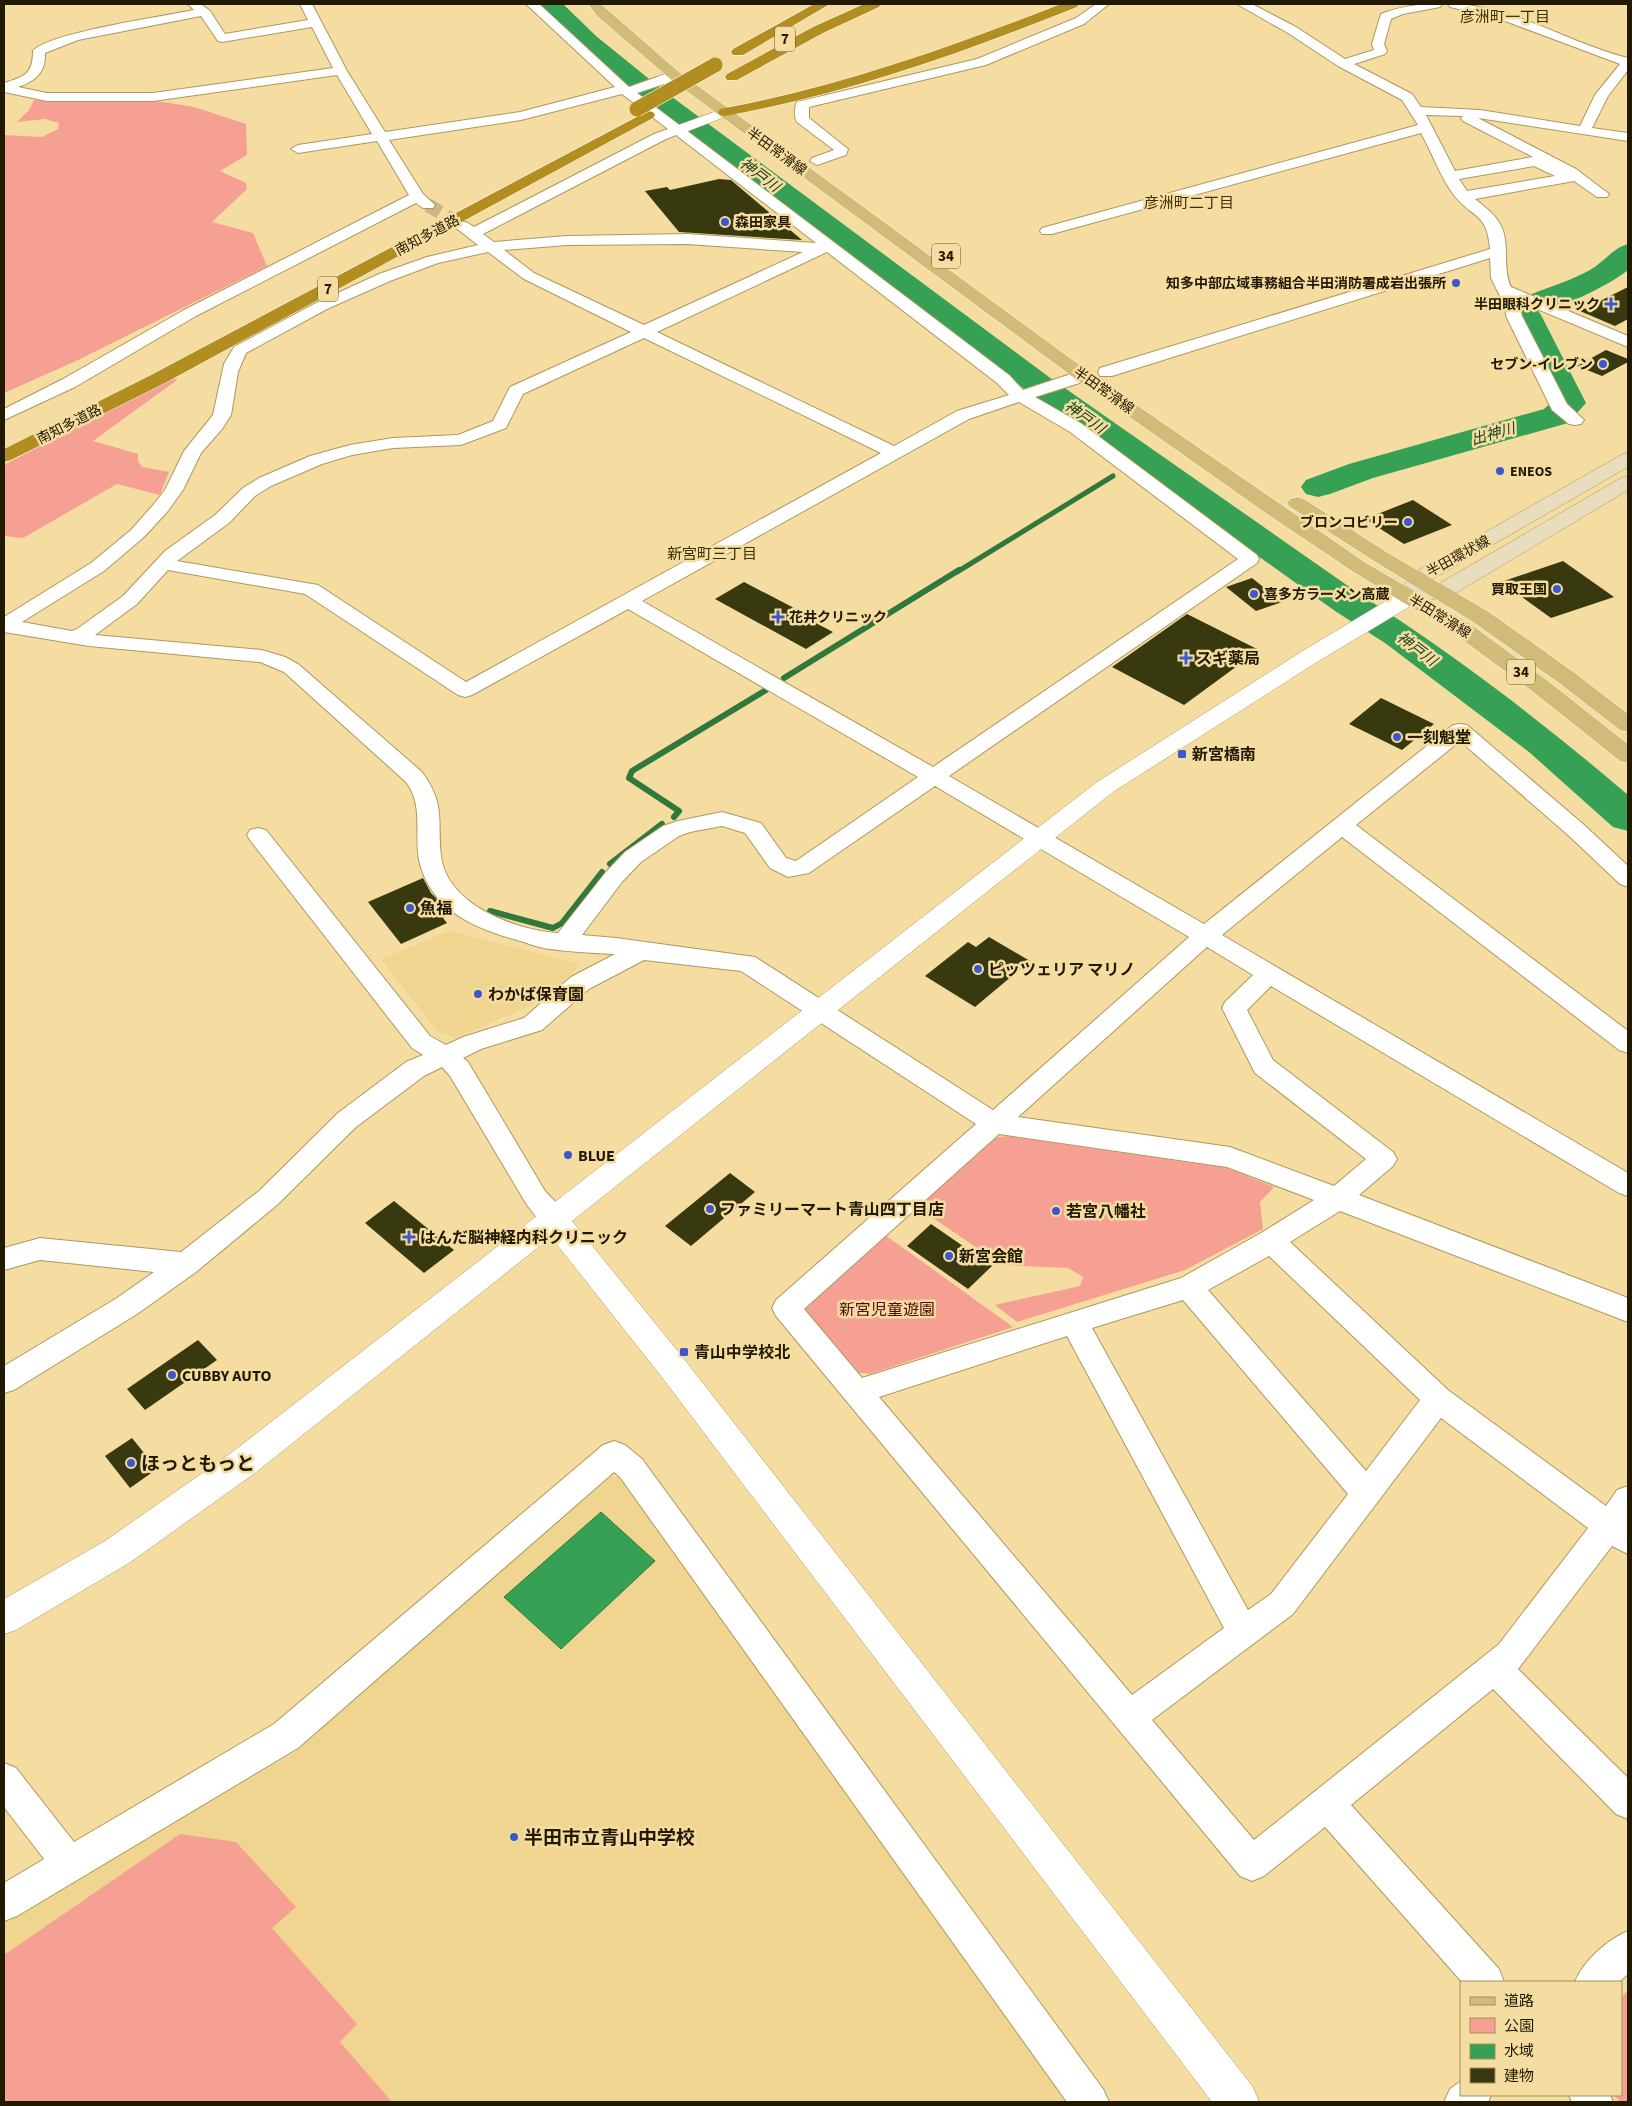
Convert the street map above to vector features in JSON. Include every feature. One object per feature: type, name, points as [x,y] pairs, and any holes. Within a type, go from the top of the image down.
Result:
[{"type":"highway","name":"南知多道路","points":[[724,72],[824,4]]},
{"type":"highway","name":"南知多道路","points":[[186,345],[647,115],[845,4]]},
{"type":"highway","points":[[686,102],[724,72],[874,4]]},
{"type":"highway","points":[[731,110],[878,67],[1044,4]]},
{"type":"highway","points":[[731,110],[891,73],[1072,4]]},
{"type":"highway","points":[[647,115],[671,111]]},
{"type":"highway","name":"南知多道路","points":[[4,456],[48,436],[158,379],[630,126],[647,115]]},
{"type":"highway","name":"南知多道路","points":[[28,426],[124,378]]},
{"type":"main road","name":"半田常滑線","points":[[594,4],[668,77],[731,110],[817,161],[1028,316]]},
{"type":"main road","name":"半田常滑線","points":[[602,4],[731,110],[1087,368],[1274,510],[1413,588],[1441,592],[1481,617],[1567,678],[1628,725]]},
{"type":"main road","name":"半田常滑線","points":[[1087,368],[1106,372],[1122,383]]},
{"type":"main road","name":"半田環状線","points":[[1413,588],[1628,459]]},
{"type":"main road","name":"半田環状線","points":[[1441,592],[1628,482]]},
{"type":"main road","name":"半田常滑線","points":[[1287,496],[1413,588],[1461,628],[1525,674],[1628,756]]},
{"type":"street","points":[[4,415],[69,383],[190,313],[423,201],[341,71],[306,4]]},
{"type":"street","points":[[532,4],[628,90],[828,247],[1024,394],[1076,428],[1250,559],[801,868],[788,869],[778,863],[752,828],[722,819],[686,826],[671,831],[633,857],[620,870],[564,942]]},
{"type":"street","points":[[817,161],[841,152],[841,149],[802,119],[802,105],[981,62],[1080,20],[1103,4]]},
{"type":"street","points":[[1243,4],[1292,30],[1342,63],[1407,97],[1417,111],[1459,192],[1492,222],[1496,232],[1499,278],[1513,306],[1514,316],[1521,327],[1545,381],[1558,402],[1558,406],[1575,420]]},
{"type":"street","points":[[1342,63],[1381,51],[1378,44],[1385,17],[1400,11],[1436,4]]},
{"type":"street","points":[[1454,4],[1501,15],[1628,62],[1602,94],[1584,131]]},
{"type":"street","points":[[4,88],[17,84],[36,73],[40,66],[39,51],[46,47],[75,37],[199,8],[222,38],[316,23]]},
{"type":"street","points":[[4,88],[47,97],[152,97],[341,71]]},
{"type":"street","points":[[298,149],[521,116],[628,90],[668,77]]},
{"type":"street","points":[[731,110],[659,137],[467,229],[529,276],[894,453]]},
{"type":"street","points":[[1417,111],[1436,110],[1513,118],[1556,128],[1628,137]]},
{"type":"street","points":[[1455,112],[1571,172],[1602,194]]},
{"type":"street","points":[[1047,231],[1426,128]]},
{"type":"street","points":[[1450,176],[1536,161],[1569,178],[1464,196]]},
{"type":"street","points":[[4,626],[27,609],[83,577],[122,547],[150,521],[173,493],[183,468],[194,450],[221,416],[233,358],[240,350],[302,315],[355,290],[407,268],[491,247],[533,241],[686,239],[811,248],[828,247]]},
{"type":"street","points":[[74,637],[84,633],[130,600],[178,550],[222,519],[254,487],[316,460],[350,450],[393,443],[462,440],[496,426],[500,424],[516,391],[828,247]]},
{"type":"street","points":[[1106,372],[1498,251]]},
{"type":"street","points":[[1506,290],[1628,342]]},
{"type":"street","points":[[164,564],[312,589],[465,691],[963,415],[1066,381],[1087,368]]},
{"type":"street","points":[[4,1618],[117,1552],[243,1463],[1105,787],[1387,610],[1413,588]]},
{"type":"street","points":[[628,601],[933,778],[1039,837],[1628,1186]]},
{"type":"street","points":[[4,626],[112,642],[254,655],[278,661],[291,668],[414,777],[422,788],[428,804],[430,857],[434,873],[445,891],[458,905],[479,919],[498,928],[548,941],[616,946],[641,951],[747,963],[994,1124],[1230,1157],[1628,1310]]},
{"type":"street","points":[[1628,880],[1575,829],[1460,730],[1206,935],[786,1308],[1252,1864],[1510,1655],[1618,1533],[1628,1500]]},
{"type":"street","points":[[1343,826],[1628,1044]]},
{"type":"street","points":[[258,835],[421,1042],[444,1055],[459,1069],[536,1198],[669,1362],[1238,2102]]},
{"type":"street","points":[[4,1381],[127,1306],[186,1264],[268,1198],[347,1120],[415,1070],[472,1043],[533,1024],[580,983],[641,951]]},
{"type":"street","points":[[856,1392],[1189,1287],[1271,1241],[1339,1198],[1384,1159],[1264,1066],[1234,1008],[1270,974]]},
{"type":"street","points":[[1271,1241],[1438,1400],[1618,1533]]},
{"type":"street","points":[[4,1260],[20,1253],[40,1249],[186,1264]]},
{"type":"street","points":[[1189,1287],[1366,1493]]},
{"type":"street","points":[[1074,1322],[1244,1634]]},
{"type":"street","points":[[1129,1717],[1244,1634],[1282,1604],[1438,1400]]},
{"type":"street","points":[[4,1903],[286,1736],[614,1454],[631,1468],[1090,2102]]},
{"type":"street","points":[[1495,1668],[1628,1802]]},
{"type":"street","points":[[4,1780],[70,1864]]},
{"type":"street","points":[[1326,1804],[1485,1981]]},
{"type":"street","points":[[1594,1981],[1628,1949]]},
{"type":"shaded area","name":"わかば保育園","points":[[450,931],[580,964],[562,983],[532,1005],[455,1038],[438,1032],[381,959]]},
{"type":"shaded area","name":"半田市立青山中学校","points":[[608,1477],[622,1477],[1069,2102],[4,2102],[4,1921],[293,1754]]},
{"type":"green space","points":[[145,99],[194,107],[246,124],[247,155],[220,171],[246,183],[247,189],[212,222],[253,233],[267,266],[76,361],[4,393],[4,135],[42,137],[58,129],[59,123],[45,119],[17,122],[29,110],[34,100]]},
{"type":"green space","points":[[171,377],[177,380],[93,441],[138,454],[138,461],[142,467],[169,472],[160,495],[117,484],[23,538],[4,536],[4,465]]},
{"type":"green space","points":[[1008,1136],[1227,1168],[1274,1187],[1260,1202],[1263,1229],[1185,1270],[1017,1322],[995,1305],[1080,1286],[1083,1277],[1068,1268],[1002,1265],[917,1207],[991,1138]]},
{"type":"green space","name":"新宮児童遊園","points":[[885,1235],[1013,1327],[870,1374],[855,1372],[807,1315],[805,1304]]},
{"type":"green space","points":[[180,1834],[236,1842],[296,1907],[272,1928],[357,2024],[340,2042],[392,2102],[4,2102],[4,1955]]},
{"type":"green space","points":[[1628,1990],[1628,2102],[1620,2102],[1615,2096],[1622,2096],[1622,1997]]},
{"type":"water","points":[[601,1512],[655,1561],[561,1649],[504,1597]]},
{"type":"building","name":"森田家具","points":[[719,179],[731,180],[802,240],[679,232],[645,191],[667,187],[670,190]]},
{"type":"building","name":"半田眼科クリニック","points":[[1628,287],[1628,319],[1615,326],[1580,311]]},
{"type":"building","name":"セブン-イレブン","points":[[1606,350],[1628,359],[1628,362],[1602,376],[1577,366]]},
{"type":"building","name":"ブロンコビリー","points":[[1413,500],[1452,525],[1404,544],[1365,519]]},
{"type":"building","name":"買取王国","points":[[1563,561],[1614,597],[1551,618],[1501,582]]},
{"type":"building","name":"喜多方ラーメン高蔵","points":[[1252,578],[1282,602],[1256,611],[1226,587]]},
{"type":"building","name":"花井クリニック","points":[[744,582],[794,608],[791,610],[833,632],[806,649],[715,599]]},
{"type":"building","name":"スギ薬局","points":[[1187,614],[1259,650],[1184,705],[1112,667]]},
{"type":"building","name":"一刻魁堂","points":[[1381,698],[1434,724],[1402,750],[1349,724]]},
{"type":"building","name":"魚福","points":[[423,878],[431,893],[452,914],[443,918],[447,923],[401,944],[368,902]]},
{"type":"building","name":"ピッツェリア マリノ","points":[[989,937],[1030,961],[975,1007],[925,976],[968,942],[976,947]]},
{"type":"building","name":"ファミリーマート青山四丁目店","points":[[730,1173],[755,1192],[691,1246],[665,1226]]},
{"type":"building","name":"はんだ脳神経内科クリニック","points":[[394,1201],[454,1250],[424,1273],[365,1223]]},
{"type":"building","name":"新宮会館","points":[[931,1224],[992,1266],[968,1289],[907,1246]]},
{"type":"building","name":"CUBBY AUTO","points":[[198,1340],[217,1360],[145,1410],[127,1389]]},
{"type":"building","name":"ほっともっと","points":[[132,1438],[157,1469],[130,1488],[105,1456]]},
{"type":"waterway","name":"神戸川","points":[[551,4],[587,41],[655,96],[1038,384],[1348,603],[1398,635],[1543,743],[1628,817]]},
{"type":"waterway","name":"出神川","points":[[1543,300],[1600,277],[1620,262],[1628,253]]},
{"type":"waterway","name":"出神川","points":[[1318,487],[1361,471],[1556,416],[1570,403],[1526,315]]},
{"type":"waterway","points":[[957,572],[1113,476]]},
{"type":"waterway","points":[[784,678],[959,570]]},
{"type":"waterway","points":[[674,817],[679,811],[629,778],[632,771],[766,690]]},
{"type":"waterway","points":[[610,864],[662,824]]},
{"type":"waterway","points":[[490,911],[553,928],[562,923],[602,872]]},
{"type":"tunnel","points":[[428,205],[461,225]]},
{"type":"place","name":"森田家具","points":[[725,222]]},
{"type":"place","name":"知多中部広域事務組合半田消防署成岩出張所","points":[[1456,283]]},
{"type":"place","name":"半田眼科クリニック","points":[[1611,304]]},
{"type":"place","name":"セブン-イレブン","points":[[1603,364]]},
{"type":"place","name":"ENEOS","points":[[1500,471]]},
{"type":"place","name":"ブロンコビリー","points":[[1408,522]]},
{"type":"place","name":"買取王国","points":[[1557,589]]},
{"type":"place","name":"喜多方ラーメン高蔵","points":[[1254,594]]},
{"type":"place","name":"花井クリニック","points":[[778,617]]},
{"type":"place","name":"スギ薬局","points":[[1186,658]]},
{"type":"place","name":"一刻魁堂","points":[[1397,737]]},
{"type":"place","name":"新宮橋南","points":[[1182,754]]},
{"type":"place","name":"魚福","points":[[410,908]]},
{"type":"place","name":"ピッツェリア マリノ","points":[[978,969]]},
{"type":"place","name":"わかば保育園","points":[[478,994]]},
{"type":"place","name":"BLUE","points":[[568,1155]]},
{"type":"place","name":"ファミリーマート青山四丁目店","points":[[710,1209]]},
{"type":"place","name":"若宮八幡社","points":[[1056,1211]]},
{"type":"place","name":"はんだ脳神経内科クリニック","points":[[409,1237]]},
{"type":"place","name":"新宮会館","points":[[949,1256]]},
{"type":"place","name":"青山中学校北","points":[[684,1352]]},
{"type":"place","name":"CUBBY AUTO","points":[[172,1375]]},
{"type":"place","name":"ほっともっと","points":[[131,1463]]},
{"type":"place","name":"半田市立青山中学校","points":[[514,1837]]},
{"type":"district","name":"彦洲町一丁目","points":[[1505,17]]},
{"type":"district","name":"彦洲町二丁目","points":[[1189,203]]},
{"type":"district","name":"新宮町三丁目","points":[[712,554]]}]
